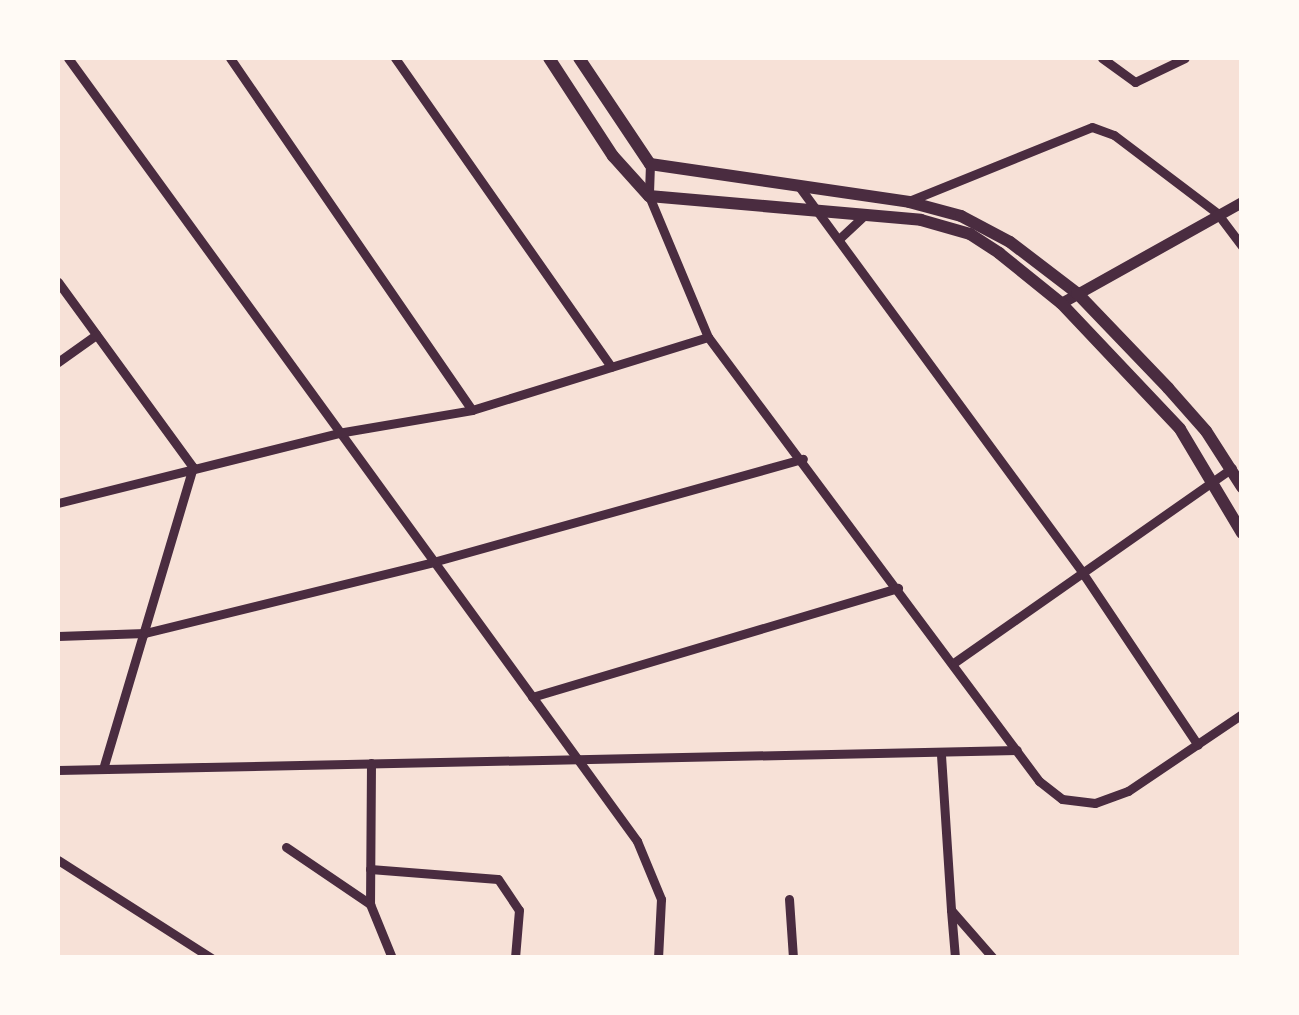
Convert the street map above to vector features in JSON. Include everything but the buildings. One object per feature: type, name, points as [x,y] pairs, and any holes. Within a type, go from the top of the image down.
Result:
[{"type":"main road","points":[[549,58],[613,156],[649,196],[817,212],[868,212],[970,234],[1061,303],[1180,428],[1215,480],[1242,533]]},
{"type":"main road","points":[[580,58],[650,164],[909,202],[987,227],[1077,293],[1206,431],[1242,487]]},
{"type":"street","points":[[68,58],[338,434],[579,759],[657,877],[658,958]]},
{"type":"street","points":[[230,58],[472,410]]},
{"type":"street","points":[[395,58],[611,367]]},
{"type":"street","points":[[1102,58],[1135,82],[1186,58]]},
{"type":"street","points":[[909,202],[1092,127],[1114,135],[1216,213],[1242,246]]},
{"type":"street","points":[[650,164],[649,196],[708,337],[804,459],[1017,750],[1062,799],[1094,803],[1128,791],[1242,714]]},
{"type":"street","points":[[798,185],[1082,572],[1198,745]]},
{"type":"street","points":[[1061,303],[1216,213],[1242,202]]},
{"type":"street","points":[[839,239],[868,212]]},
{"type":"street","points":[[58,282],[192,466]]},
{"type":"street","points":[[58,362],[96,335]]},
{"type":"street","points":[[58,503],[192,466],[472,410],[708,337]]},
{"type":"street","points":[[58,636],[145,633],[433,562],[804,459]]},
{"type":"street","points":[[103,768],[192,466]]},
{"type":"street","points":[[954,662],[1232,468]]},
{"type":"street","points":[[532,696],[898,588]]},
{"type":"street","points":[[58,770],[942,755],[1017,750]]},
{"type":"street","points":[[942,755],[954,958]]},
{"type":"street","points":[[371,763],[370,904],[392,958]]},
{"type":"street","points":[[286,847],[370,904]]},
{"type":"street","points":[[58,860],[211,958]]},
{"type":"street","points":[[370,869],[508,886],[519,910],[515,958]]},
{"type":"street","points":[[789,899],[792,958]]},
{"type":"street","points":[[951,910],[993,958]]}]
